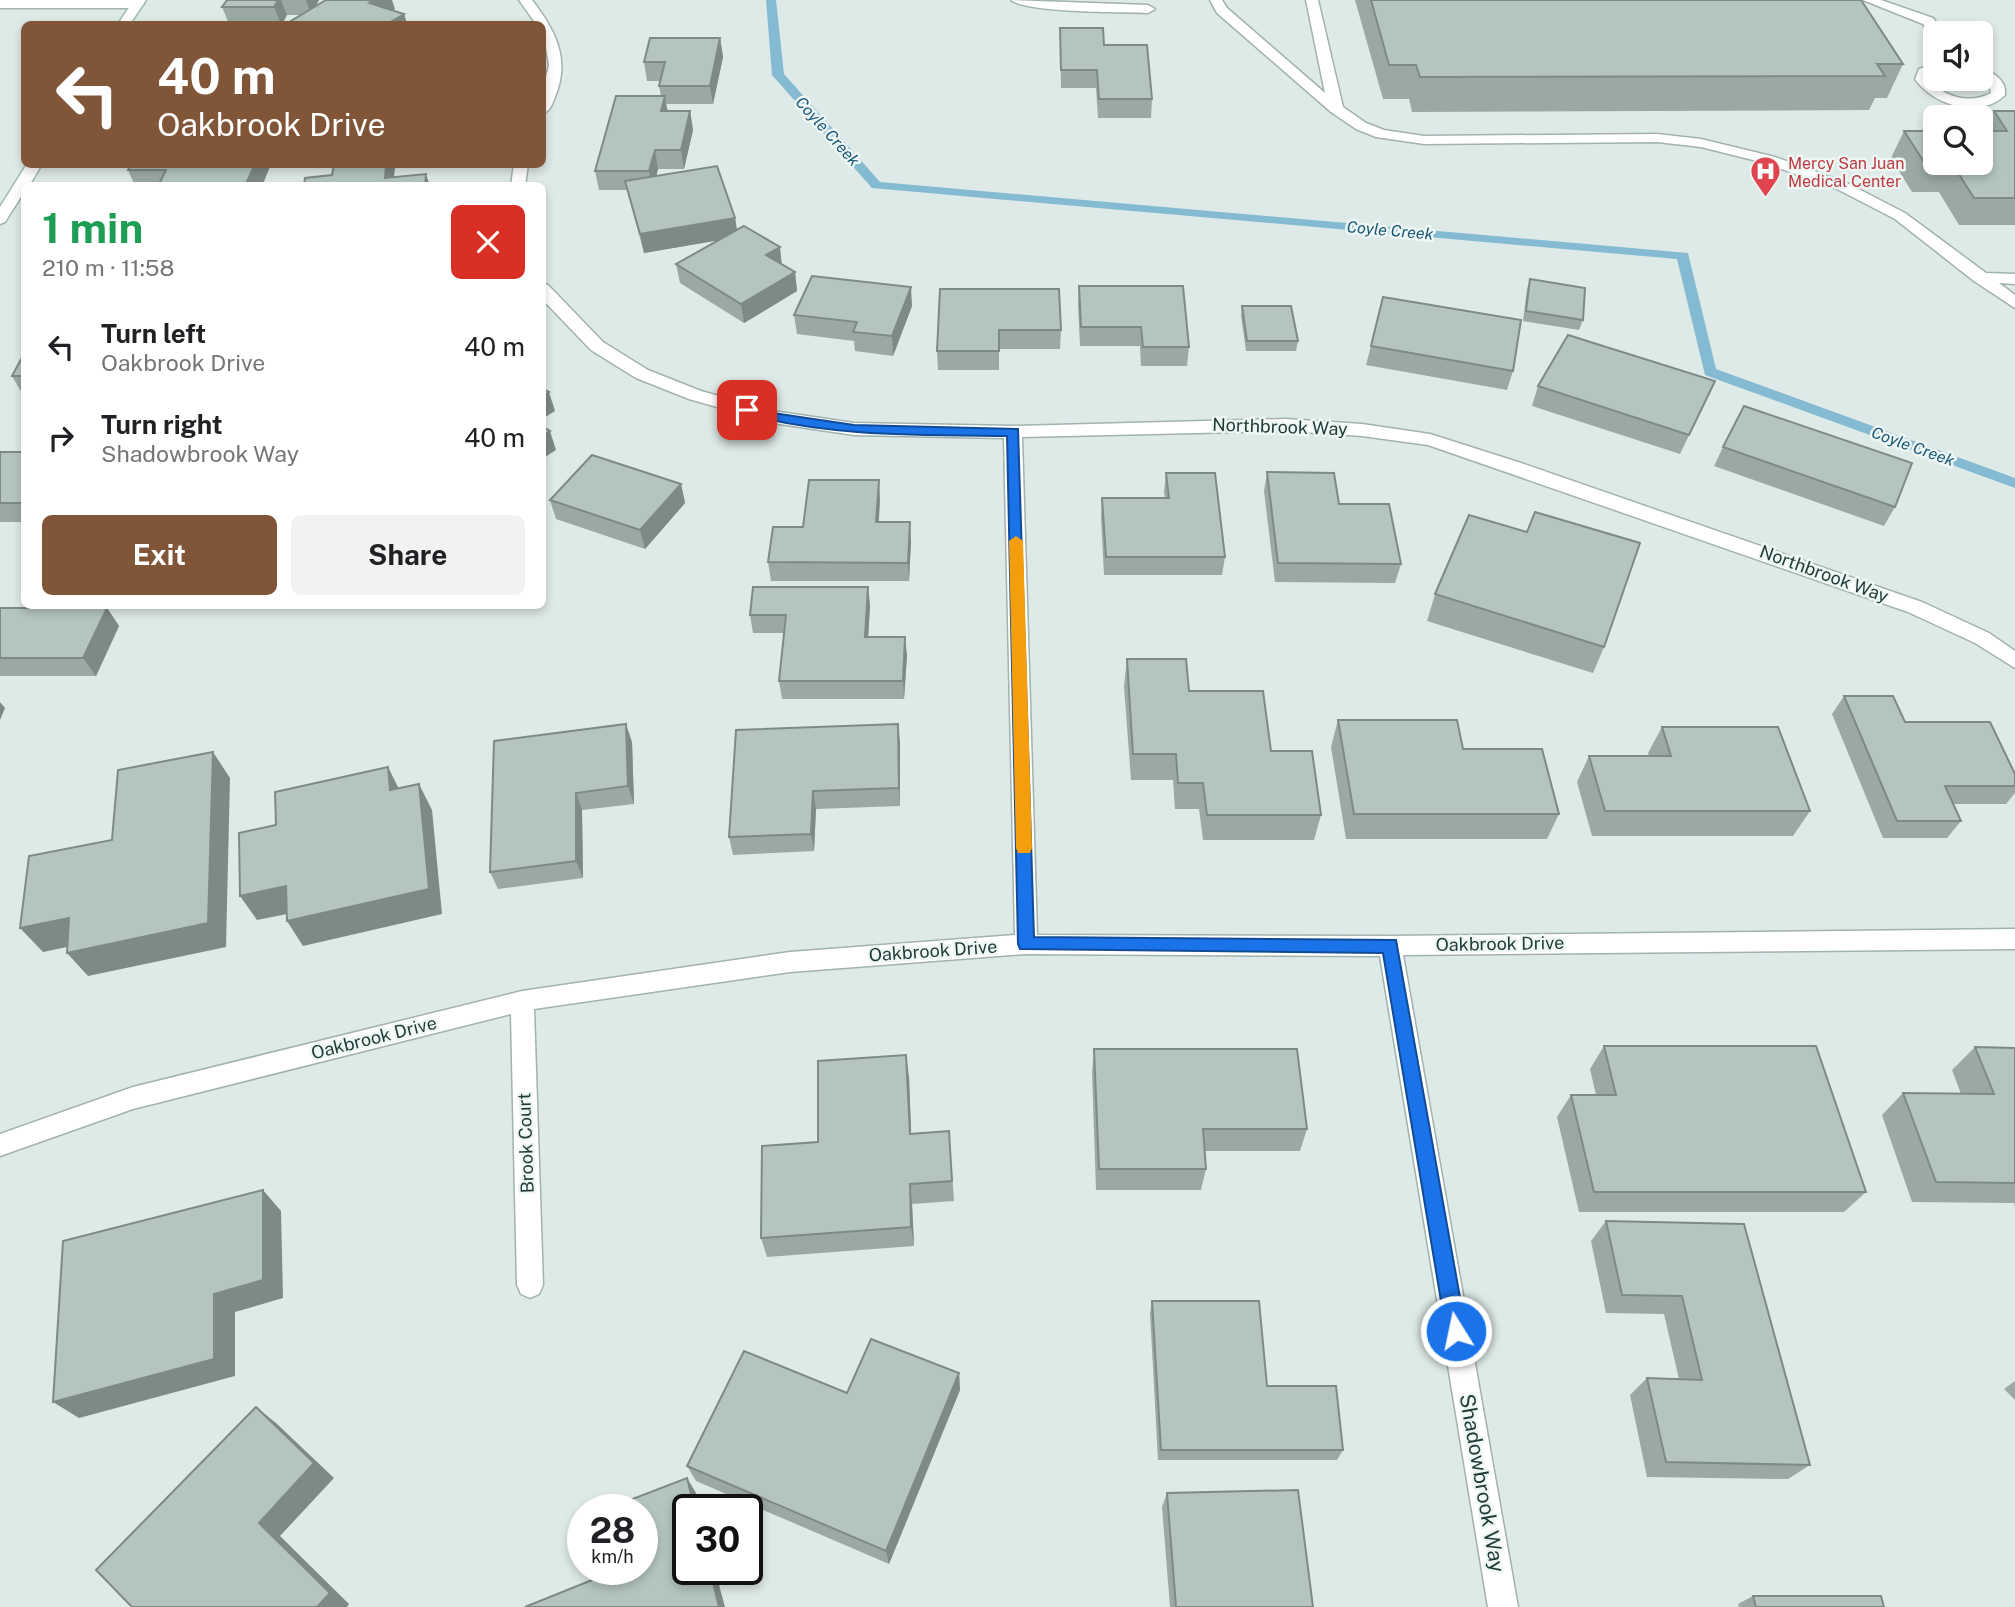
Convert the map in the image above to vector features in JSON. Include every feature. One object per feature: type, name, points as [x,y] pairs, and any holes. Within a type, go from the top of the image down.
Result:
[{"type":"street","points":[[525,0],[539,21]]},
{"type":"street","points":[[1017,0],[1052,5],[1148,9]]},
{"type":"street","points":[[1216,0],[1222,10],[1336,108],[1361,126],[1381,135],[1424,140],[1657,138],[1701,143],[1770,160],[1842,186],[1900,216],[2015,303]]},
{"type":"street","points":[[1312,0],[1336,108]]},
{"type":"street","points":[[1869,0],[1928,21]]},
{"type":"street","points":[[0,4],[139,2]]},
{"type":"street","points":[[126,21],[139,2]]},
{"type":"street","points":[[546,32],[555,45],[556,76],[546,100]]},
{"type":"street","points":[[1933,91],[1949,99],[1964,102],[1990,100],[1998,95],[1999,89],[1993,80]]},
{"type":"street","points":[[1999,89],[2015,88]]},
{"type":"street","points":[[0,219],[21,186]]},
{"type":"street","points":[[1980,278],[2015,279]]},
{"type":"street","name":"Northbrook Way","points":[[546,293],[597,345],[642,374],[695,396],[773,417],[854,429],[1013,432],[1286,425],[1362,430],[1430,440],[1579,489],[1915,607],[1982,638],[2015,661]]},
{"type":"street","points":[[1013,432],[1026,944]]},
{"type":"street","name":"Oakbrook Drive","points":[[0,1145],[133,1098],[522,1001],[790,962],[1026,944],[1390,946],[2015,939]]},
{"type":"street","name":"Shadowbrook Way","points":[[1390,946],[1503,1607]]},
{"type":"street","name":"Brook Court","points":[[522,1001],[530,1285]]},
{"type":"building","points":[[227,0],[278,0],[274,7],[222,7]]},
{"type":"building","points":[[326,0],[373,0],[369,3],[404,14],[392,21],[291,21]]},
{"type":"building","points":[[1371,0],[1861,0],[1903,64],[1877,64],[1885,76],[1420,77],[1416,65],[1389,65]]},
{"type":"building","points":[[1060,28],[1103,28],[1104,45],[1147,45],[1152,99],[1099,99],[1097,70],[1061,70]]},
{"type":"building","points":[[650,38],[720,38],[710,86],[659,86],[665,62],[644,62]]},
{"type":"building","points":[[616,96],[665,96],[661,111],[690,111],[681,150],[655,150],[649,171],[595,171]]},
{"type":"building","points":[[1994,111],[2015,111],[2015,198],[1974,198],[1959,175],[1993,175],[1993,131],[2007,131]]},
{"type":"building","points":[[1904,131],[1923,131],[1923,160]]},
{"type":"building","points":[[717,166],[735,218],[640,234],[625,181]]},
{"type":"building","points":[[253,168],[247,182],[160,182],[166,170],[128,170]]},
{"type":"building","points":[[333,168],[386,168],[385,178],[426,174],[425,182],[304,182],[305,178],[332,175]]},
{"type":"building","points":[[744,226],[780,247],[766,255],[795,272],[741,304],[676,264]]},
{"type":"building","points":[[812,276],[911,287],[892,336],[853,332],[857,322],[794,315]]},
{"type":"building","points":[[1530,279],[1585,288],[1583,320],[1526,311]]},
{"type":"building","points":[[1079,286],[1183,286],[1189,347],[1143,347],[1141,327],[1081,327]]},
{"type":"building","points":[[940,289],[1059,289],[1061,330],[999,330],[999,351],[937,351]]},
{"type":"building","points":[[1383,297],[1521,320],[1513,371],[1371,346]]},
{"type":"building","points":[[1242,306],[1291,306],[1298,341],[1247,341]]},
{"type":"building","points":[[1568,335],[1715,381],[1689,435],[1538,386]]},
{"type":"building","points":[[21,360],[21,376],[12,376]]},
{"type":"building","points":[[1744,406],[1912,463],[1895,507],[1723,447]]},
{"type":"building","points":[[0,452],[21,452],[21,503],[0,503]]},
{"type":"building","points":[[592,455],[681,484],[640,530],[550,500]]},
{"type":"building","points":[[1267,472],[1334,473],[1339,504],[1389,504],[1401,564],[1278,563]]},
{"type":"building","points":[[1166,473],[1215,473],[1225,557],[1106,557],[1102,498],[1169,498]]},
{"type":"building","points":[[809,480],[879,480],[876,522],[910,522],[908,563],[768,562],[773,527],[803,527]]},
{"type":"building","points":[[1535,512],[1640,543],[1604,647],[1435,594],[1469,515],[1527,532]]},
{"type":"building","points":[[753,587],[868,587],[865,637],[905,637],[903,681],[779,681],[786,615],[750,615]]},
{"type":"building","points":[[0,608],[107,609],[83,658],[0,658]]},
{"type":"building","points":[[1127,659],[1186,659],[1189,691],[1263,691],[1271,751],[1312,751],[1321,815],[1207,815],[1203,783],[1178,783],[1176,754],[1133,754]]},
{"type":"building","points":[[1844,696],[1893,696],[1905,722],[1990,722],[2015,774],[2015,786],[1945,786],[1961,821],[1897,821]]},
{"type":"building","points":[[1338,720],[1457,720],[1463,749],[1542,749],[1559,814],[1354,814]]},
{"type":"building","points":[[626,724],[628,786],[576,793],[576,861],[490,872],[494,741]]},
{"type":"building","points":[[898,724],[899,788],[813,791],[811,834],[729,837],[736,730]]},
{"type":"building","points":[[1662,727],[1778,727],[1810,811],[1605,811],[1589,756],[1671,756]]},
{"type":"building","points":[[213,752],[208,923],[67,953],[69,918],[20,928],[29,856],[112,840],[118,770]]},
{"type":"building","points":[[388,767],[390,790],[419,784],[429,889],[287,921],[286,886],[240,896],[239,833],[276,825],[275,792]]},
{"type":"building","points":[[1604,1046],[1816,1046],[1866,1192],[1594,1192],[1571,1095],[1616,1095]]},
{"type":"building","points":[[1975,1047],[2015,1048],[2015,1183],[1936,1182],[1903,1093],[1994,1094]]},
{"type":"building","points":[[1094,1049],[1297,1049],[1307,1129],[1203,1129],[1206,1169],[1099,1169]]},
{"type":"building","points":[[906,1055],[910,1134],[949,1131],[952,1181],[910,1184],[911,1227],[761,1238],[762,1146],[818,1142],[818,1061]]},
{"type":"building","points":[[263,1190],[263,1280],[214,1294],[214,1359],[53,1402],[63,1241]]},
{"type":"building","points":[[1606,1221],[1744,1224],[1810,1465],[1666,1462],[1647,1378],[1702,1380],[1682,1296],[1622,1295]]},
{"type":"building","points":[[1152,1301],[1259,1301],[1267,1386],[1336,1386],[1343,1450],[1161,1450]]},
{"type":"building","points":[[871,1339],[959,1373],[886,1551],[763,1498],[763,1494],[753,1494],[687,1466],[744,1351],[847,1393]]},
{"type":"building","points":[[256,1407],[314,1463],[259,1523],[330,1593],[317,1607],[132,1607],[96,1570]]},
{"type":"building","points":[[687,1478],[691,1494],[672,1494],[672,1585],[714,1585],[719,1607],[525,1607],[580,1585],[658,1585],[658,1494],[646,1494]]},
{"type":"building","points":[[1298,1490],[1313,1607],[1176,1607],[1167,1493]]},
{"type":"building","points":[[1753,1596],[1881,1596],[1884,1607],[1756,1607]]},
{"type":"waterway","name":"Coyle Creek","points":[[771,0],[778,75],[876,185],[1683,256],[1710,372],[2015,483]]},
{"type":"slow traffic","points":[[1016,541],[1024,848]]},
{"type":"place","name":"Mercy San Juan Medical Center","points":[[1765,199]]},
{"type":"route","points":[[747,410],[773,417],[854,429],[1013,432],[1026,944],[1390,946],[1456,1331]]}]
